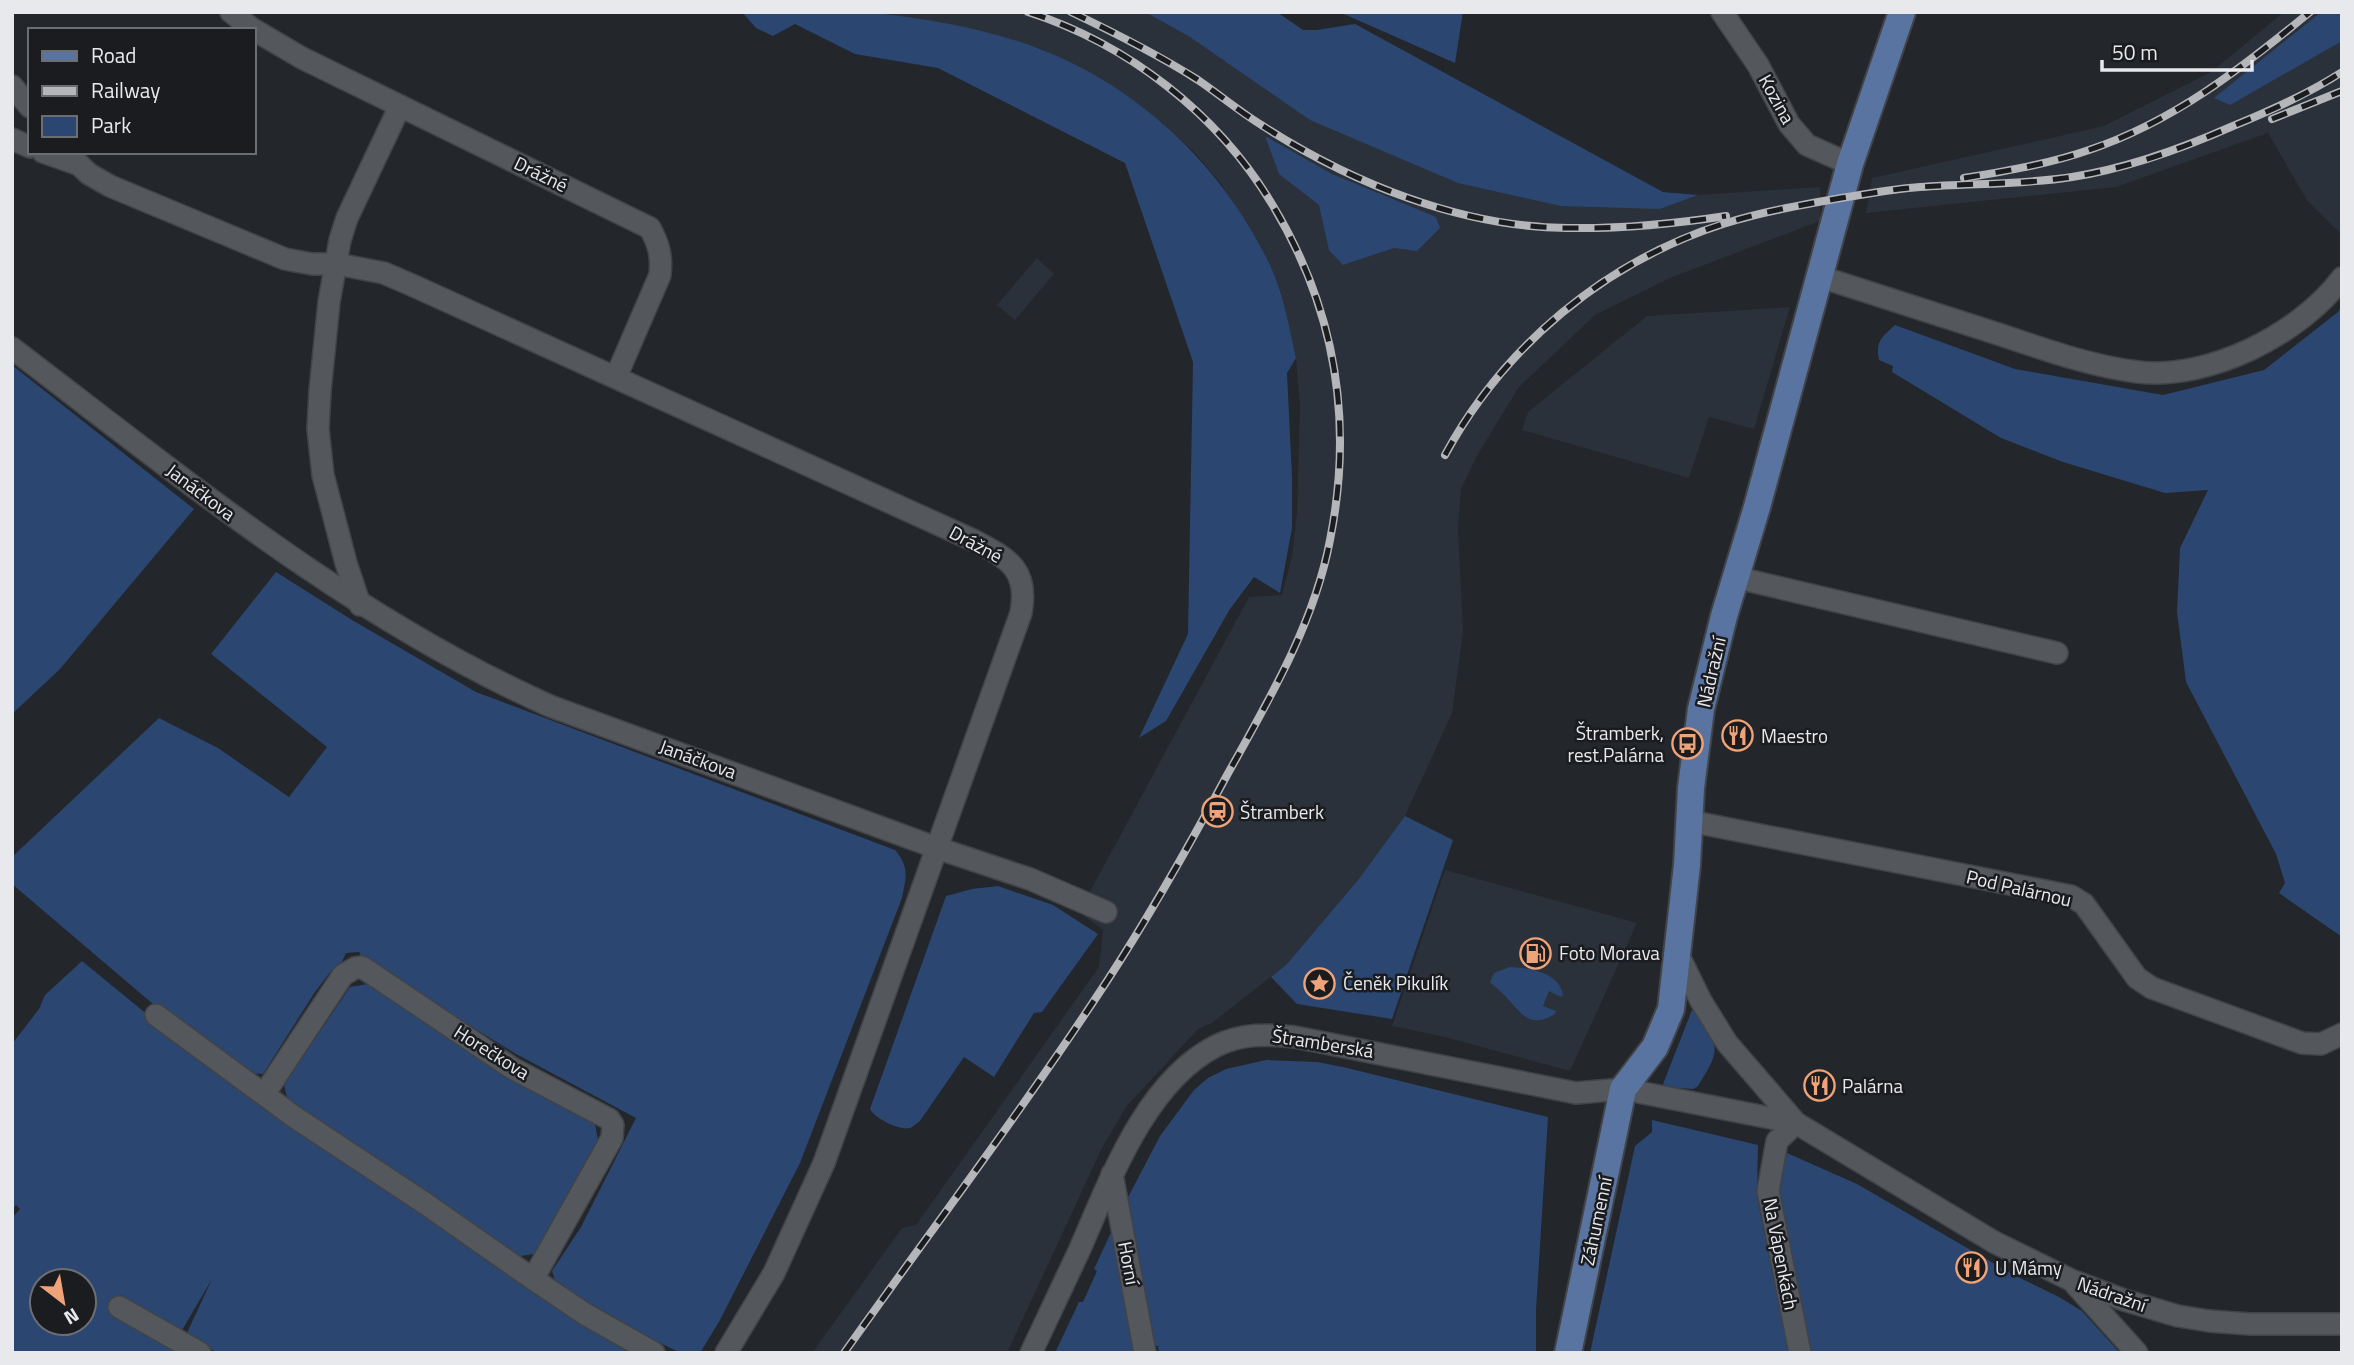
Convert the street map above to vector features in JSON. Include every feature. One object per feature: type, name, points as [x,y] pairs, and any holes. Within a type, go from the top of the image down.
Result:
[{"type":"main road","points":[[1850,164],[1902,12]]},
{"type":"main road","name":"Nádražní","points":[[1677,952],[1702,709],[1734,577],[1757,507],[1850,164]]},
{"type":"main road","points":[[1623,1090],[1655,1047],[1662,1032],[1671,1009],[1677,952]]},
{"type":"main road","name":"Záhumenní","points":[[1568,1353],[1623,1090]]},
{"type":"street","name":"Drážné","points":[[231,12],[251,28]]},
{"type":"street","name":"Kozina","points":[[1722,12],[1758,65],[1789,124],[1807,145],[1850,164]]},
{"type":"street","name":"Drážné","points":[[256,31],[302,58],[650,228],[662,256],[660,275],[616,377]]},
{"type":"street","points":[[12,86],[28,105]]},
{"type":"street","points":[[360,605],[346,564],[323,475],[319,440],[320,391],[329,302],[340,240],[347,218],[400,106]]},
{"type":"street","points":[[12,139],[28,146]]},
{"type":"street","name":"Drážné","points":[[53,154],[72,158],[89,174],[110,186],[285,259],[312,264],[337,264],[384,273],[975,541],[1008,559],[1016,570],[1023,590],[1021,613],[937,848]]},
{"type":"street","points":[[1818,276],[2063,355],[2139,372],[2193,368],[2269,341],[2302,319],[2342,278]]},
{"type":"street","name":"Janáčkova","points":[[12,348],[210,500],[360,605],[469,668],[550,706],[937,848]]},
{"type":"street","points":[[1734,577],[2057,653]]},
{"type":"street","name":"Pod Palárnou","points":[[1689,821],[2071,896],[2084,904],[2137,978],[2152,988],[2302,1043],[2321,1044],[2342,1034]]},
{"type":"street","points":[[726,1353],[774,1273],[824,1163],[937,848],[1030,879],[1106,912]]},
{"type":"street","name":"Nádražní","points":[[1677,952],[1701,1001],[1727,1043],[1796,1123],[1994,1242],[2071,1280],[2124,1300],[2178,1315],[2209,1321],[2342,1324]]},
{"type":"street","name":"Horečkova","points":[[265,1093],[344,975],[349,970],[362,967],[512,1068],[610,1119],[613,1125],[612,1138],[533,1279]]},
{"type":"street","points":[[156,1015],[348,1154],[585,1314],[654,1353]]},
{"type":"street","name":"Štramberská","points":[[1031,1353],[1112,1174],[1147,1115],[1171,1083],[1201,1055],[1217,1045],[1249,1035],[1267,1034],[1327,1042],[1576,1093],[1623,1090]]},
{"type":"street","name":"Nádražní","points":[[1623,1090],[1796,1123]]},
{"type":"street","name":"Na Vápenkách","points":[[1796,1123],[1777,1141],[1768,1191],[1800,1353]]},
{"type":"street","name":"Horní","points":[[1112,1174],[1145,1353]]},
{"type":"street","points":[[2071,1280],[2137,1353]]},
{"type":"street","points":[[119,1307],[200,1353]]},
{"type":"shaded area","points":[[873,12],[1145,12],[1190,37],[1660,209],[1698,195],[1820,187],[1820,221],[1670,278],[1595,315],[1519,387],[1478,454],[1461,489],[1458,528],[1463,632],[1452,713],[1405,816],[1358,880],[1287,964],[1212,1023],[1198,1029],[1126,1107],[1101,1150],[1007,1353],[812,1353],[902,1228],[916,1225],[1099,967],[1103,930],[1079,912],[1249,597],[1282,595],[1292,556],[1297,513],[1300,405],[1296,358],[1285,311],[1269,263],[1221,184],[1196,154],[1159,120],[1126,95],[1041,49],[982,31]]},
{"type":"shaded area","points":[[2284,12],[2342,12],[2342,235],[2307,200],[2268,133],[2116,187],[1866,213],[1872,178],[2104,126],[2211,72]]},
{"type":"shaded area","points":[[1037,258],[1054,274],[1015,320],[997,305]]},
{"type":"shaded area","points":[[1790,307],[1754,429],[1709,417],[1689,478],[1522,430],[1528,412],[1647,316]]},
{"type":"shaded area","points":[[1445,870],[1637,923],[1570,1071],[1445,1037],[1392,1026]]},
{"type":"green space","points":[[742,12],[864,12],[917,18],[1000,36],[1040,49],[1077,65],[1144,108],[1202,162],[1249,226],[1268,261],[1282,296],[1296,358],[1287,373],[1292,528],[1280,593],[1254,577],[1230,609],[1166,721],[1139,738],[1188,634],[1193,362],[1125,163],[938,68],[855,54],[795,24],[773,36],[756,28]]},
{"type":"green space","points":[[1145,12],[1277,12],[1303,30],[1355,24],[1663,192],[1698,195],[1660,209],[1561,206],[1458,183],[1310,120],[1190,37]]},
{"type":"green space","points":[[1336,12],[1463,12],[1455,63],[1346,15]]},
{"type":"green space","points":[[2321,12],[2342,12],[2342,41],[2230,105],[2214,98]]},
{"type":"green space","points":[[1265,136],[1332,174],[1436,217],[1440,228],[1417,251],[1394,248],[1343,265],[1329,250],[1319,205],[1279,174]]},
{"type":"green space","points":[[2342,306],[2342,937],[2279,893],[2285,883],[2276,854],[2186,682],[2177,612],[2180,548],[2208,490],[2165,493],[2063,462],[2001,438],[1892,372],[1893,366],[1879,360],[1878,348],[1883,336],[1895,325],[2015,369],[2163,395],[2264,370],[2338,312]]},
{"type":"green space","points":[[12,365],[194,509],[60,669],[12,714]]},
{"type":"green space","points":[[276,572],[476,692],[895,850],[903,862],[905,878],[902,898],[800,1163],[720,1320],[700,1353],[681,1353],[658,1342],[556,1284],[552,1271],[581,1227],[636,1118],[516,1054],[363,960],[359,952],[346,953],[338,971],[331,971],[263,1074],[246,1073],[160,1010],[12,884],[12,857],[159,718],[218,748],[289,797],[327,747],[211,654]]},
{"type":"green space","points":[[1405,816],[1453,840],[1392,1019],[1297,1004],[1271,977],[1287,964],[1358,880]]},
{"type":"green space","points":[[998,886],[1053,905],[1098,934],[1042,1012],[1034,1013],[994,1077],[964,1057],[920,1121],[906,1128],[888,1123],[870,1109],[946,896]]},
{"type":"green space","points":[[82,961],[154,1020],[640,1353],[218,1353],[186,1335],[212,1279],[181,1332],[121,1295],[111,1311],[188,1353],[12,1353],[12,1218],[20,1209],[16,1205],[12,1211],[12,1044],[39,1009],[45,995]]},
{"type":"green space","points":[[1510,967],[1534,970],[1556,981],[1563,995],[1561,997],[1549,991],[1543,1006],[1556,1011],[1555,1014],[1539,1020],[1528,1018],[1490,982],[1494,973]]},
{"type":"green space","points":[[368,984],[503,1075],[595,1124],[598,1140],[534,1254],[521,1256],[509,1252],[289,1105],[284,1085],[350,987]]},
{"type":"green space","points":[[1692,1010],[1701,1017],[1712,1035],[1715,1050],[1713,1057],[1698,1086],[1693,1089],[1666,1087],[1663,1084]]},
{"type":"green space","points":[[1266,1060],[1317,1062],[1343,1067],[1548,1117],[1536,1310],[1536,1353],[1159,1353],[1158,1346],[1154,1346],[1125,1203],[1160,1136],[1194,1090],[1208,1078],[1226,1069]]},
{"type":"green space","points":[[1652,1120],[1758,1145],[1757,1197],[1789,1353],[1590,1353],[1635,1146],[1652,1132]]},
{"type":"green space","points":[[1787,1153],[1857,1184],[2012,1274],[2059,1297],[2082,1311],[2120,1353],[1805,1353],[1772,1191]]},
{"type":"green space","points":[[1114,1226],[1135,1353],[1055,1353],[1079,1302],[1083,1302],[1097,1271],[1094,1269]]},
{"type":"railway","points":[[844,1353],[1011,1122],[1123,956],[1169,880],[1273,692],[1301,633],[1323,572],[1337,495],[1339,408],[1334,366],[1311,284],[1294,243],[1272,204],[1225,141],[1167,86],[1101,43],[1028,12]]},
{"type":"railway","points":[[1071,12],[1183,70],[1297,147],[1333,166],[1408,198],[1487,220],[1527,226],[1607,228],[1726,216]]},
{"type":"railway","points":[[1964,178],[2027,167],[2074,155],[2120,138],[2178,109],[2206,91],[2310,12]]},
{"type":"railway","points":[[1445,455],[1469,415],[1497,378],[1528,344],[1562,313],[1599,285],[1680,240],[1752,216],[1841,198],[1920,187],[2053,180],[2114,168],[2174,150],[2261,114],[2289,102],[2342,72]]},
{"type":"railway","points":[[2272,119],[2342,91]]},
{"type":"place","name":"Maestro","points":[[1738,736]]},
{"type":"place","name":"Štramberk, rest.Palárna","points":[[1687,744]]},
{"type":"place","name":"Štramberk","points":[[1217,812]]},
{"type":"place","name":"Foto Morava","points":[[1536,953]]},
{"type":"place","name":"Čeněk Pikulík","points":[[1320,983]]},
{"type":"place","name":"Palárna","points":[[1819,1086]]},
{"type":"place","name":"U Mámy","points":[[1972,1268]]}]
